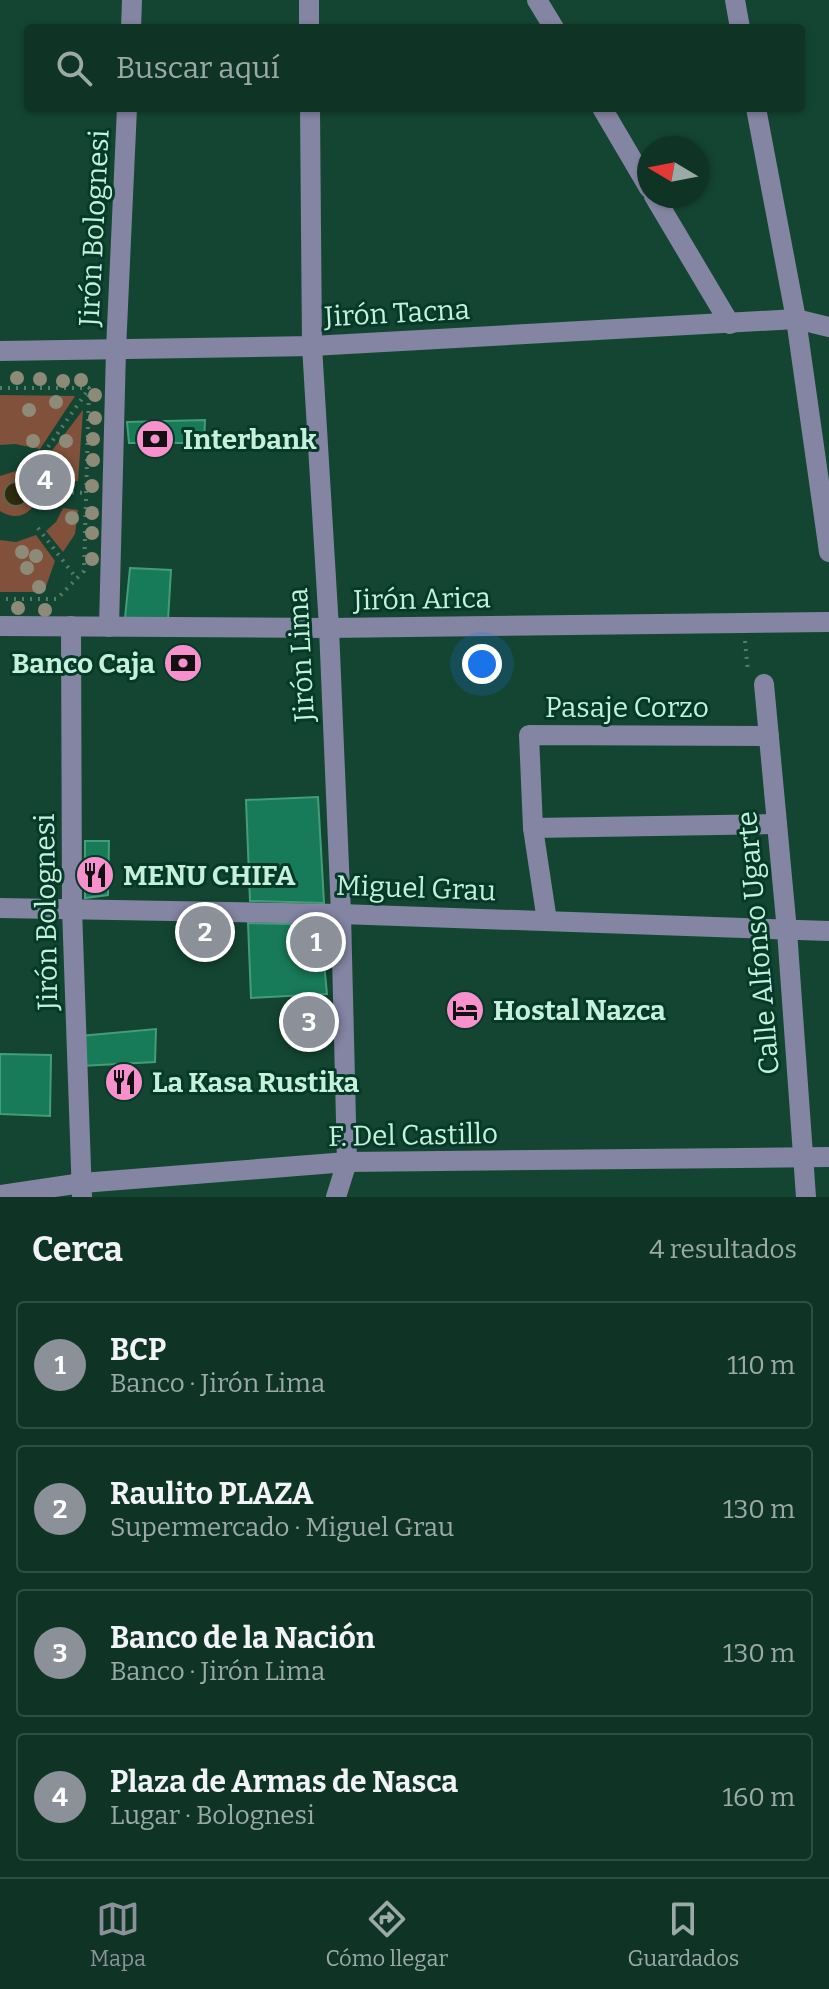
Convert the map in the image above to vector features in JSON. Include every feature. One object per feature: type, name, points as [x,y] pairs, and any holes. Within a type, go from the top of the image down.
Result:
[{"type":"street","points":[[131,24],[132,0]]},
{"type":"street","points":[[309,0],[309,24]]},
{"type":"street","points":[[537,0],[552,24]]},
{"type":"street","points":[[735,0],[739,24]]},
{"type":"street","name":"Jirón Bolognesi","points":[[109,627],[116,350],[127,112]]},
{"type":"street","name":"Jirón Lima","points":[[310,112],[312,346],[329,628],[347,1162],[336,1197]]},
{"type":"street","points":[[604,112],[637,168]]},
{"type":"street","points":[[757,112],[796,319],[829,552]]},
{"type":"street","points":[[661,208],[730,324]]},
{"type":"street","name":"Jirón Tacna","points":[[0,351],[312,346],[796,319],[829,327]]},
{"type":"street","name":"Jirón Arica","points":[[0,626],[329,628],[829,622]]},
{"type":"street","name":"Jirón Bolognesi","points":[[71,626],[72,908],[82,1190]]},
{"type":"street","name":"Calle Alfonso Ugarte","points":[[757,684],[769,736],[806,1197]]},
{"type":"street","name":"Pasaje Corzo","points":[[547,921],[533,828],[529,735],[769,736]]},
{"type":"street","points":[[533,828],[777,824]]},
{"type":"street","name":"Miguel Grau","points":[[0,908],[341,914],[829,931]]},
{"type":"street","name":"F. Del Castillo","points":[[0,1195],[82,1190],[347,1162],[829,1157]]},
{"type":"path","points":[[0,388],[89,388]]},
{"type":"path","points":[[39,460],[89,388]]},
{"type":"path","points":[[0,599],[57,599],[84,571],[89,388]]},
{"type":"path","points":[[56,492],[87,493]]},
{"type":"path","points":[[38,528],[77,579]]},
{"type":"path","points":[[746,622],[757,684]]},
{"type":"shaded area","points":[[0,395],[75,396],[40,449],[15,444],[0,445]]},
{"type":"shaded area","points":[[83,410],[78,481],[63,482],[57,466],[47,457]]},
{"type":"shaded area","points":[[16,471],[28,476],[35,484],[37,494],[30,510],[12,516],[0,511],[0,476]]},
{"type":"shaded area","points":[[11,482],[21,482],[28,489],[28,499],[21,506],[11,506],[4,499],[4,489]]},
{"type":"shaded area","points":[[63,508],[78,510],[75,534],[63,552],[46,531],[56,522]]},
{"type":"shaded area","points":[[36,535],[55,561],[44,592],[0,592],[0,540],[16,542]]},
{"type":"building","points":[[205,420],[204,443],[129,443],[127,422]]},
{"type":"building","points":[[130,568],[171,570],[168,620],[125,618]]},
{"type":"building","points":[[318,797],[324,903],[250,901],[246,800]]},
{"type":"building","points":[[85,841],[109,841],[108,895],[85,898]]},
{"type":"building","points":[[248,923],[291,924],[292,952],[323,953],[327,994],[251,998]]},
{"type":"building","points":[[156,1029],[155,1062],[81,1066],[80,1036]]},
{"type":"building","points":[[0,1054],[51,1055],[50,1116],[0,1114]]},
{"type":"place","name":"Interbank","points":[[155,439]]},
{"type":"place","name":"Plaza de Armas de Nasca","points":[[45,480]]},
{"type":"place","name":"Banco Caja","points":[[183,663]]},
{"type":"place","name":"MENU CHIFA","points":[[95,875]]},
{"type":"place","name":"Raulito PLAZA","points":[[205,932]]},
{"type":"place","name":"BCP","points":[[316,942]]},
{"type":"place","name":"Hostal Nazca","points":[[465,1010]]},
{"type":"place","name":"Banco de la Nación","points":[[309,1022]]},
{"type":"place","name":"La Kasa Rustika","points":[[124,1082]]}]
